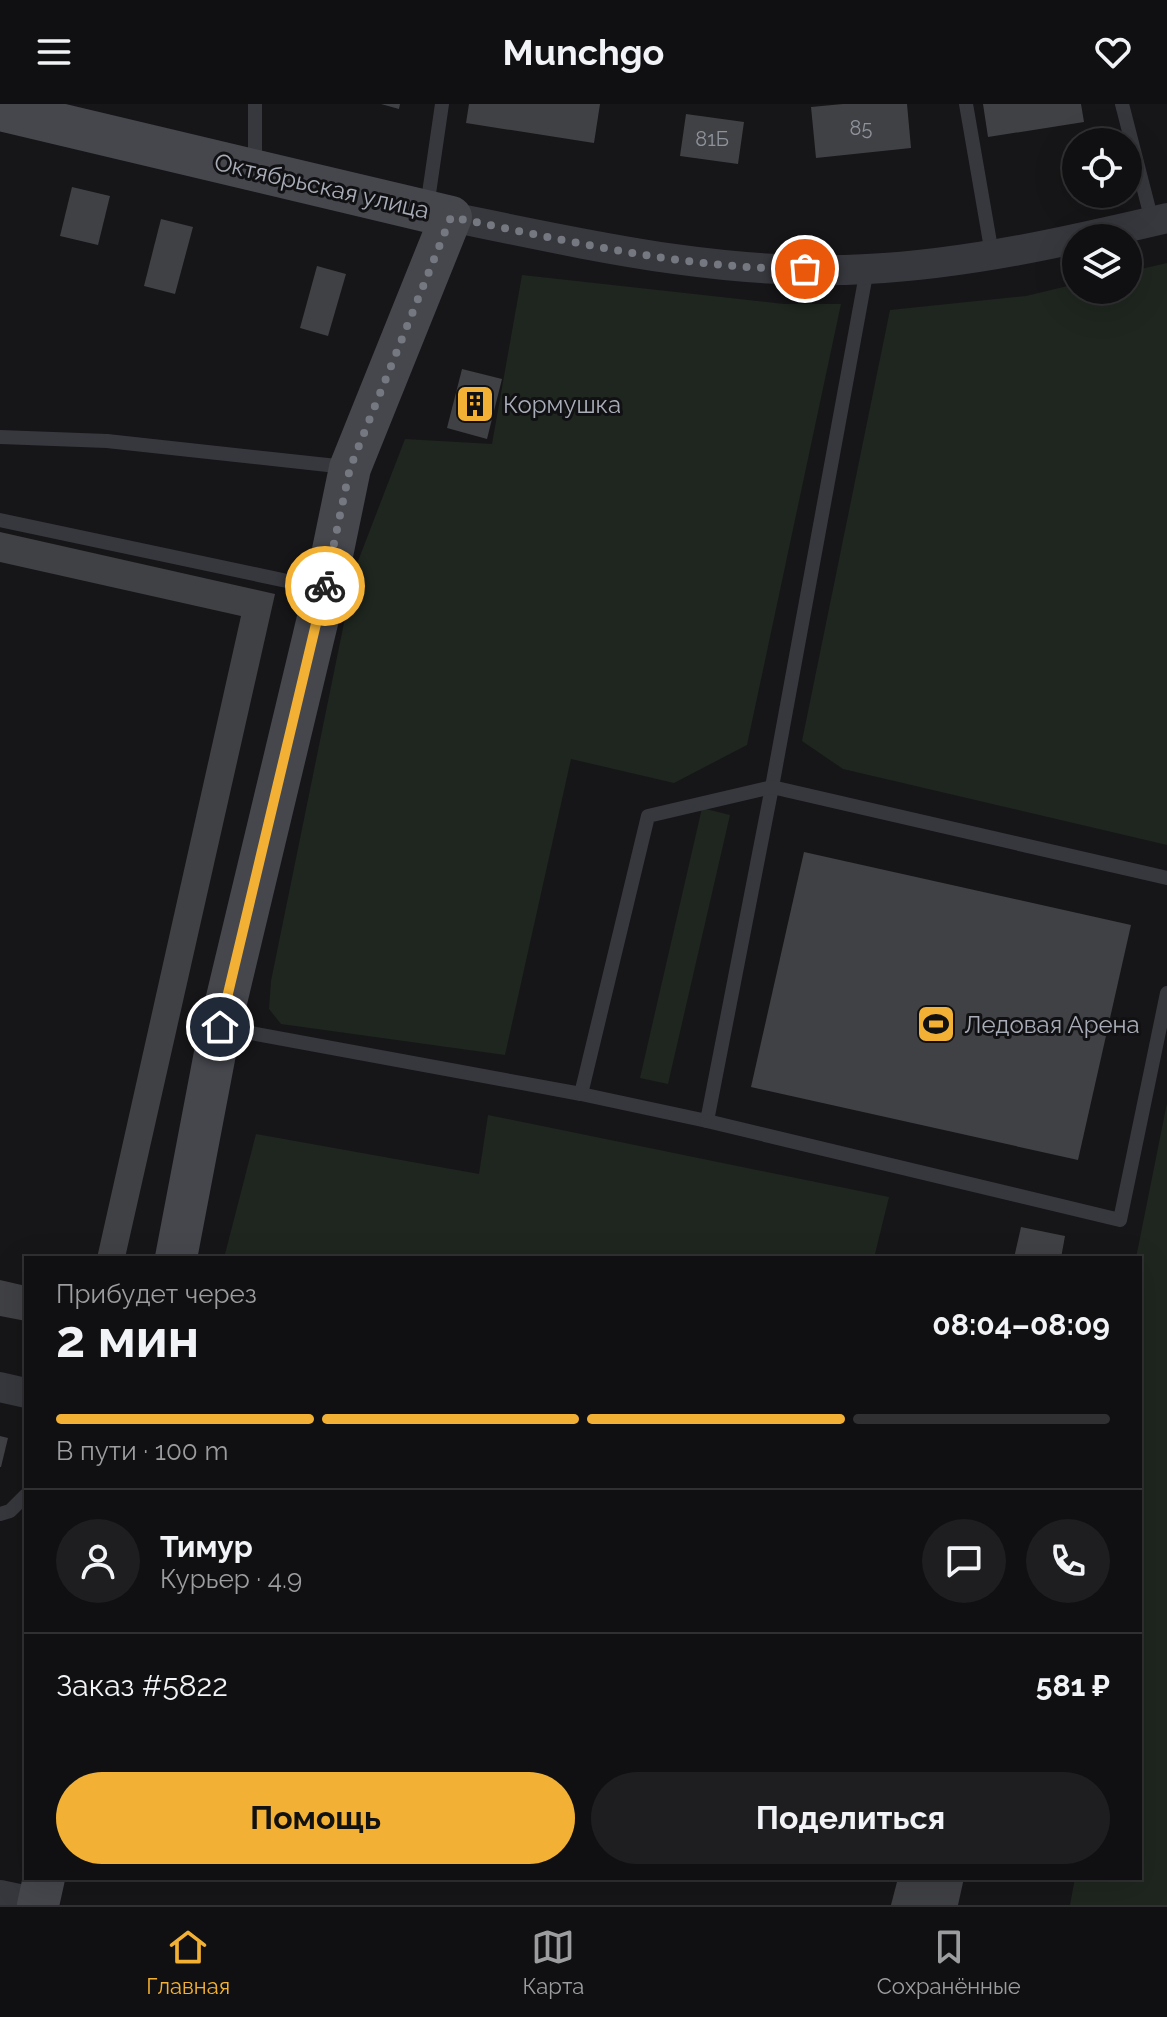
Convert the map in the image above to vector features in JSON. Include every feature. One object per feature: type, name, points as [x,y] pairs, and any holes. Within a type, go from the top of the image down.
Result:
[{"type":"street","name":"Октябрьская улица","points":[[0,110],[438,214],[678,261],[774,269],[867,269],[992,254],[1159,220]]},
{"type":"street","points":[[176,1256],[220,1027],[325,589],[350,468],[438,214]]},
{"type":"street","points":[[0,1387],[24,1393]]},
{"type":"lane","points":[[255,104],[255,171]]},
{"type":"lane","points":[[438,214],[442,104]]},
{"type":"lane","points":[[966,104],[992,254]]},
{"type":"lane","points":[[1122,104],[1159,220]]},
{"type":"lane","points":[[707,1121],[867,269]]},
{"type":"lane","points":[[0,437],[107,441],[350,468]]},
{"type":"lane","points":[[0,520],[325,589]]},
{"type":"lane","points":[[581,1094],[648,816],[772,787],[1167,878]]},
{"type":"lane","points":[[220,1027],[581,1094],[707,1121],[1120,1220],[1167,993]]},
{"type":"lane","points":[[0,1514],[10,1511],[24,1497]]},
{"type":"shaded area","points":[[1167,263],[1167,845],[843,769],[802,741],[890,310],[1026,296],[1062,287],[1062,304],[1142,304],[1142,269]]},
{"type":"shaded area","points":[[522,275],[784,304],[841,304],[747,745],[674,783],[571,759],[505,1055],[281,1024],[269,1009],[271,981],[355,569],[405,439],[492,444]]},
{"type":"shaded area","points":[[702,808],[730,815],[668,1084],[640,1078]]},
{"type":"shaded area","points":[[1167,1103],[1167,1905],[1070,1905],[1075,1880],[1142,1880],[1142,1256],[1136,1256]]},
{"type":"shaded area","points":[[488,1115],[889,1197],[874,1256],[225,1256],[256,1134],[479,1174]]},
{"type":"building","points":[[381,104],[400,104],[399,109]]},
{"type":"building","points":[[469,104],[600,104],[594,143],[466,123]]},
{"type":"building","points":[[907,104],[911,148],[816,158],[811,107]]},
{"type":"building","points":[[983,104],[1081,104],[1084,122],[988,137]]},
{"type":"building","points":[[686,114],[744,122],[738,164],[680,156]]},
{"type":"building","points":[[72,187],[110,196],[98,245],[60,236]]},
{"type":"building","points":[[161,219],[193,227],[175,294],[144,286]]},
{"type":"building","points":[[317,266],[346,274],[328,336],[300,328]]},
{"type":"building","name":"Кормушка","points":[[462,369],[502,379],[487,439],[447,428]]},
{"type":"building","points":[[0,532],[275,594],[125,1256],[97,1256],[241,616],[0,562]]},
{"type":"building","name":"Ледовая Арена","points":[[804,852],[1131,925],[1078,1160],[751,1087]]},
{"type":"building","points":[[1021,1227],[1065,1236],[1061,1256],[1014,1256]]},
{"type":"building","points":[[0,1280],[24,1286],[24,1321],[0,1316]]},
{"type":"building","points":[[0,1436],[8,1438],[1,1467],[0,1467]]},
{"type":"building","points":[[897,1880],[964,1880],[958,1905],[891,1905]]},
{"type":"way so far","points":[[325,586],[350,468],[451,217],[678,261],[805,269]]},
{"type":"place","name":"Кормушка","points":[[475,404]]},
{"type":"place","name":"Ледовая Арена","points":[[936,1024]]},
{"type":"route","points":[[220,1027],[325,586]]}]
